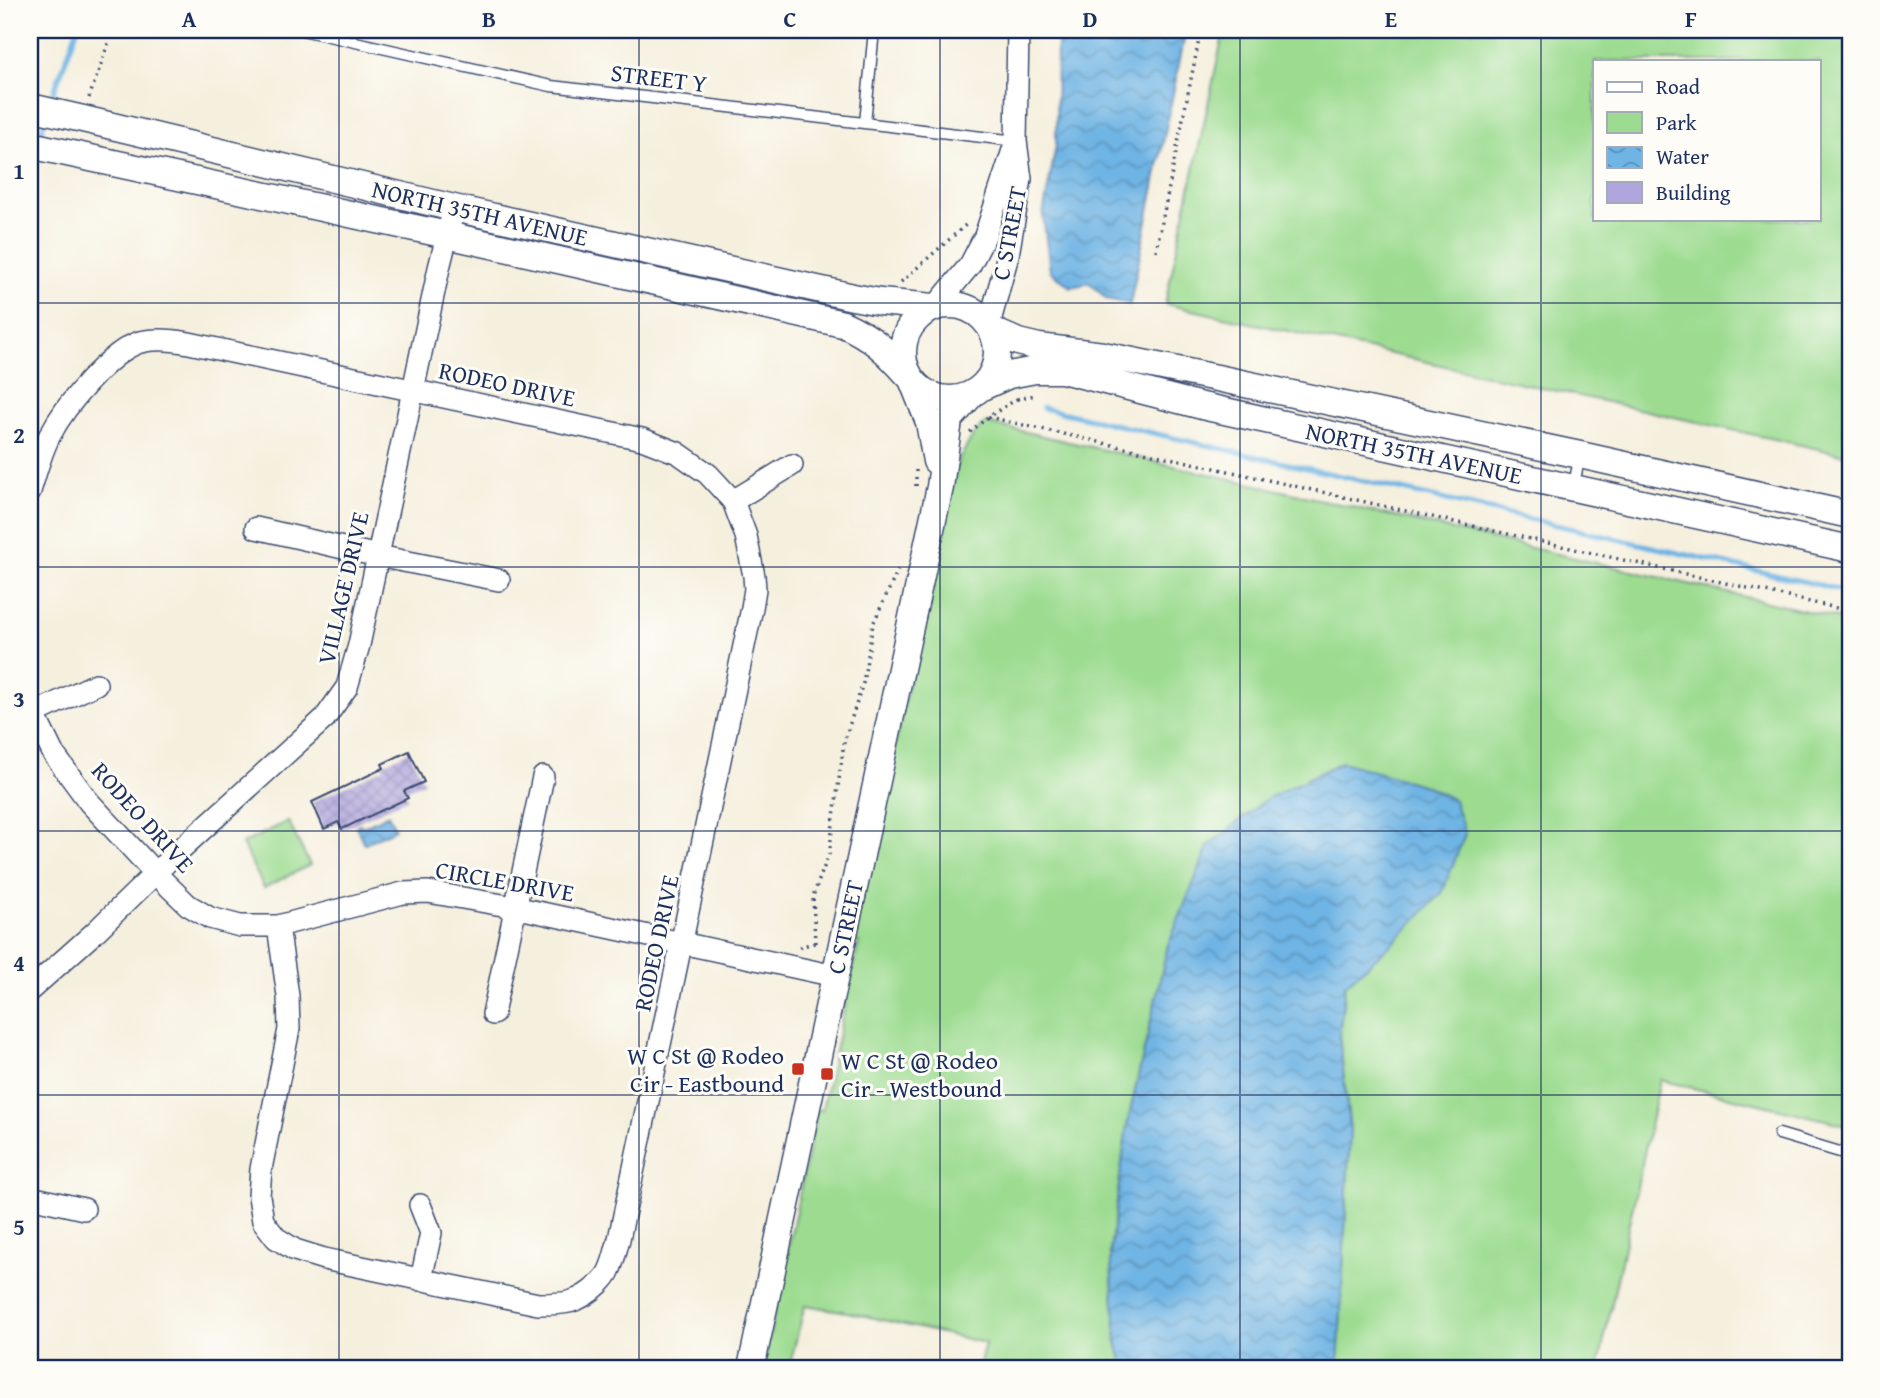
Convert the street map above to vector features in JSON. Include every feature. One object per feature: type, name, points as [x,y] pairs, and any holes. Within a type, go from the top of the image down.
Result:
[{"type":"street","name":"C STREET","points":[[991,328],[1008,255],[1021,179],[1016,141],[1018,30]]},
{"type":"street","name":"NORTH 35TH AVENUE","points":[[31,107],[82,108],[454,208],[853,297],[935,306]]},
{"type":"street","name":"C STREET","points":[[935,306],[970,265],[985,236],[1016,141]]},
{"type":"street","name":"NORTH 35TH AVENUE","points":[[30,145],[843,324],[864,333],[889,353],[910,379]]},
{"type":"street","name":"VILLAGE DRIVE","points":[[30,990],[325,718],[347,687],[359,645],[454,208]]},
{"type":"street","points":[[952,304],[979,314],[991,328],[997,355],[994,368],[989,379],[976,391],[960,398],[934,397],[910,379],[903,359],[902,343],[908,328],[919,315],[935,306],[952,304]]},
{"type":"street","name":"NORTH 35TH AVENUE","points":[[991,328],[1018,342],[1039,347],[1114,357],[1580,454],[1850,514]]},
{"type":"street","name":"RODEO DRIVE","points":[[30,491],[49,437],[61,415],[99,371],[139,342],[166,340],[642,439],[678,453],[708,474],[733,500],[746,536],[755,589],[619,1239],[610,1270],[587,1295],[560,1304],[538,1304],[324,1259],[295,1250],[276,1238],[263,1221],[258,1196],[289,1029],[288,996],[278,926],[240,926],[210,918],[188,905],[89,802],[53,753],[31,710]]},
{"type":"street","name":"NORTH 35TH AVENUE","points":[[976,391],[1009,375],[1035,370],[1062,370],[1202,406],[1850,549]]},
{"type":"street","name":"C STREET","points":[[910,379],[929,422],[928,489]]},
{"type":"street","name":"C STREET","points":[[751,1368],[835,976],[928,489],[949,420],[976,391]]},
{"type":"street","points":[[733,500],[792,465]]},
{"type":"street","points":[[256,528],[499,580]]},
{"type":"street","points":[[31,710],[96,684]]},
{"type":"street","points":[[493,1014],[543,777]]},
{"type":"street","name":"CIRCLE DRIVE","points":[[278,926],[403,893],[428,892],[514,907],[835,976]]},
{"type":"street","points":[[30,1197],[83,1209]]},
{"type":"street","points":[[420,1205],[431,1233],[421,1280]]},
{"type":"lane","name":"STREET Y","points":[[302,30],[551,86],[1016,141]]},
{"type":"lane","points":[[864,123],[874,30]]},
{"type":"lane","points":[[1573,488],[1580,454]]},
{"type":"lane","points":[[1779,1134],[1850,1154]]},
{"type":"path","points":[[82,108],[113,30]]},
{"type":"path","points":[[1156,251],[1202,30]]},
{"type":"path","points":[[893,282],[904,282],[972,219]]},
{"type":"path","points":[[968,434],[988,417],[1017,399],[1017,394]]},
{"type":"path","points":[[988,417],[1850,611]]},
{"type":"path","points":[[916,466],[928,489]]},
{"type":"path","points":[[816,943],[813,896],[829,854],[844,742],[863,683],[873,624],[900,566]]},
{"type":"green space","points":[[1224,30],[1850,30],[1850,456],[1165,304]]},
{"type":"green space","points":[[986,423],[1850,621],[1850,1126],[1660,1080],[1598,1368],[1338,1368],[1350,1130],[1339,1036],[1345,985],[1396,940],[1378,773],[1342,762],[1268,798],[1168,945],[1127,1126],[1110,1252],[1117,1342],[1124,1368],[979,1368],[985,1343],[805,1305],[789,1368],[763,1368],[817,1110],[822,1110],[859,942],[852,940],[958,460],[973,436]]},
{"type":"green space","points":[[288,821],[310,865],[264,888],[242,844]]},
{"type":"water","points":[[1057,30],[1186,30],[1130,304],[1107,299],[1090,283],[1071,287],[1050,271],[1043,215],[1056,145]]},
{"type":"water","points":[[1342,762],[1429,787],[1454,800],[1465,834],[1442,893],[1396,940],[1345,985],[1339,1036],[1350,1130],[1338,1368],[1124,1368],[1117,1342],[1110,1252],[1127,1126],[1168,945],[1209,845],[1268,798]]},
{"type":"water","points":[[388,814],[395,829],[364,844],[356,826],[360,824],[363,827]]},
{"type":"building","points":[[409,751],[424,782],[404,791],[408,798],[342,829],[338,822],[324,829],[312,802],[384,768],[382,764]]},
{"type":"waterway","points":[[50,102],[77,30]]},
{"type":"waterway","points":[[40,139],[45,118]]},
{"type":"waterway","points":[[30,189],[37,156]]},
{"type":"waterway","points":[[1043,408],[1850,592]]},
{"type":"place","name":"W C St @ Rodeo Cir - Eastbound","points":[[798,1069]]},
{"type":"place","name":"W C St @ Rodeo Cir - Westbound","points":[[827,1074]]}]
